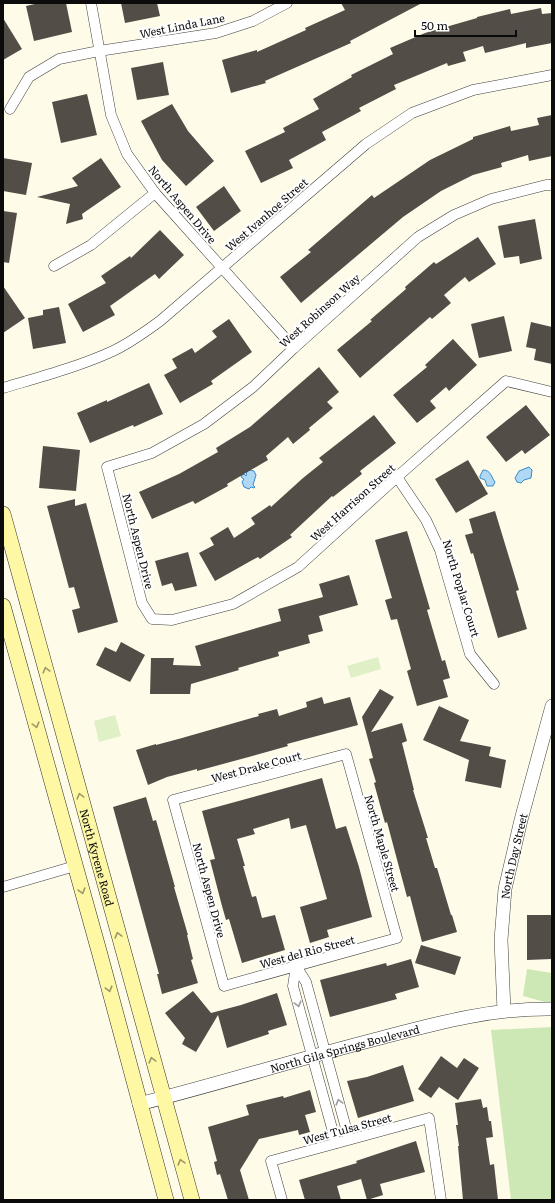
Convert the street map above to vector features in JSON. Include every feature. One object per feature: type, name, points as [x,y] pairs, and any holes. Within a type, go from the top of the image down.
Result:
[{"type":"main road","name":"North Kyrene Road","points":[[3,514],[192,1200]]},
{"type":"main road","points":[[3,606],[99,951],[166,1200]]},
{"type":"street","name":"North Aspen Drive","points":[[91,3],[111,115],[127,154],[155,193],[294,348]]},
{"type":"street","name":"West Linda Lane","points":[[10,109],[29,76],[59,59],[99,51],[216,33],[253,21],[287,3]]},
{"type":"street","name":"West Ivanhoe Street","points":[[3,388],[70,368],[113,351],[136,338],[160,321],[366,144],[412,113],[473,90],[552,75]]},
{"type":"street","name":"West Robinson Way","points":[[107,467],[152,453],[204,424],[253,387],[294,348],[418,237],[454,215],[491,199],[546,185],[552,185]]},
{"type":"street","points":[[54,266],[91,245],[155,193]]},
{"type":"street","name":"West Harrison Street","points":[[152,619],[172,620],[233,604],[298,567],[396,477],[506,381],[552,392]]},
{"type":"street","name":"North Aspen Drive","points":[[107,467],[142,603],[152,619]]},
{"type":"street","name":"North Poplar Court","points":[[396,477],[426,520],[440,550],[470,654],[494,684]]},
{"type":"street","name":"North Day Street","points":[[504,1011],[501,940],[505,889],[521,820],[552,708]]},
{"type":"street","name":"West Drake Court","points":[[173,800],[346,754]]},
{"type":"street","name":"North Maple Street","points":[[346,754],[397,938]]},
{"type":"street","name":"North Aspen Drive","points":[[173,800],[224,986]]},
{"type":"street","points":[[3,887],[75,866]]},
{"type":"street","name":"West del Rio Street","points":[[224,986],[397,938]]},
{"type":"street","points":[[296,966],[306,982],[349,1139]]},
{"type":"street","points":[[296,966],[293,986],[336,1143]]},
{"type":"street","name":"North Gila Springs Boulevard","points":[[139,1104],[325,1052],[449,1020],[483,1013],[525,1009],[552,1009]]},
{"type":"street","name":"West Tulsa Street","points":[[282,1200],[271,1161],[429,1118],[441,1200]]},
{"type":"green space","points":[[378,657],[381,669],[351,678],[347,666]]},
{"type":"green space","points":[[115,715],[121,736],[99,742],[94,721]]},
{"type":"green space","points":[[527,969],[552,973],[552,1004],[523,996]]},
{"type":"green space","points":[[552,1027],[552,1200],[511,1200],[491,1030]]},
{"type":"water","points":[[529,467],[532,470],[531,478],[524,480],[521,483],[517,482],[515,478],[519,471]]},
{"type":"water","points":[[483,470],[488,471],[495,482],[493,486],[487,486],[485,480],[480,478]]},
{"type":"water","points":[[247,471],[254,471],[256,475],[253,485],[255,487],[251,487],[249,489],[244,487],[242,482],[244,479],[241,476],[244,474],[246,476]]},
{"type":"building","points":[[39,3],[66,3],[72,32],[34,41],[26,6]]},
{"type":"building","points":[[121,3],[157,3],[160,16],[125,23]]},
{"type":"building","points":[[341,3],[422,3],[350,41],[351,43],[265,81],[266,83],[231,93],[222,60],[257,50],[257,52],[306,30],[305,28],[345,10]]},
{"type":"building","points":[[541,8],[542,14],[552,13],[552,43],[526,48],[526,43],[485,53],[483,46],[463,52],[466,61],[448,66],[447,63],[394,85],[396,89],[359,108],[361,111],[322,132],[326,140],[289,160],[293,168],[261,183],[245,151],[285,132],[283,128],[319,109],[313,99],[352,77],[351,75],[393,54],[390,48],[425,33],[477,17],[510,9],[511,14]]},
{"type":"building","points":[[3,18],[22,49],[3,60]]},
{"type":"building","points":[[163,62],[169,95],[137,100],[131,68]]},
{"type":"building","points":[[87,94],[97,135],[61,143],[52,102]]},
{"type":"building","points":[[172,104],[188,131],[214,161],[186,186],[162,160],[141,121]]},
{"type":"building","points":[[552,115],[552,156],[529,161],[528,155],[501,163],[502,167],[473,175],[441,191],[403,217],[301,303],[280,277],[311,252],[308,250],[372,195],[374,198],[430,160],[473,139],[473,137],[510,126],[511,131],[539,125],[537,118]]},
{"type":"building","points":[[3,158],[32,163],[26,195],[3,191]]},
{"type":"building","points":[[101,158],[121,187],[82,214],[83,219],[66,224],[70,204],[37,197],[78,186],[72,178]]},
{"type":"building","points":[[224,186],[241,211],[214,231],[196,207]]},
{"type":"building","points":[[3,211],[17,213],[9,263],[3,262]]},
{"type":"building","points":[[535,219],[542,259],[520,264],[519,256],[504,258],[498,226]]},
{"type":"building","points":[[160,230],[184,255],[159,279],[155,274],[110,306],[115,315],[83,332],[68,304],[106,283],[101,276],[130,256],[131,258]]},
{"type":"building","points":[[478,237],[496,264],[469,282],[465,277],[444,295],[451,303],[432,319],[430,317],[360,378],[337,350],[372,321],[370,320],[406,289],[405,287],[434,262],[436,264]]},
{"type":"building","points":[[3,286],[25,318],[3,333]]},
{"type":"building","points":[[59,307],[66,343],[33,349],[28,318],[43,315],[43,310]]},
{"type":"building","points":[[504,316],[512,351],[479,358],[471,324]]},
{"type":"building","points":[[229,319],[252,352],[211,381],[213,384],[180,403],[164,375],[177,368],[172,359],[192,348],[195,353],[217,337],[212,331]]},
{"type":"building","points":[[531,322],[552,327],[552,364],[534,360],[536,349],[526,347]]},
{"type":"building","points":[[453,339],[477,365],[449,391],[446,387],[430,401],[436,408],[417,423],[393,395],[427,367],[425,365]]},
{"type":"building","points":[[319,367],[339,392],[327,402],[333,408],[309,428],[310,430],[293,444],[288,437],[266,456],[268,460],[227,484],[228,486],[195,504],[193,501],[152,519],[139,492],[179,474],[218,452],[216,448],[250,427]]},
{"type":"building","points":[[149,383],[163,414],[134,427],[133,425],[90,443],[77,413],[107,400],[107,402]]},
{"type":"building","points":[[526,405],[550,435],[525,454],[522,450],[506,462],[486,437]]},
{"type":"building","points":[[374,415],[396,443],[360,471],[362,474],[333,497],[332,496],[290,535],[292,537],[260,559],[258,557],[215,581],[199,553],[214,545],[210,538],[228,527],[234,538],[255,524],[251,518],[270,505],[271,507],[323,462],[319,458]]},
{"type":"building","points":[[43,446],[80,450],[76,491],[39,488]]},
{"type":"building","points":[[468,460],[488,494],[456,513],[435,479]]},
{"type":"building","points":[[75,499],[75,506],[86,503],[118,622],[78,633],[72,610],[80,608],[74,587],[69,588],[47,506]]},
{"type":"building","points":[[495,511],[519,590],[516,591],[527,629],[498,638],[473,553],[471,554],[465,535],[473,533],[469,519]]},
{"type":"building","points":[[407,531],[430,609],[427,610],[442,661],[445,660],[450,678],[443,680],[448,697],[417,706],[407,671],[411,669],[397,619],[391,620],[385,600],[392,598],[375,540]]},
{"type":"building","points":[[188,552],[197,586],[175,591],[172,583],[162,586],[155,561]]},
{"type":"building","points":[[349,575],[358,605],[319,616],[323,631],[308,635],[310,643],[278,652],[279,656],[238,668],[239,670],[191,684],[190,694],[150,694],[151,658],[174,658],[173,665],[201,666],[195,646],[281,621],[278,609],[323,597],[319,584]]},
{"type":"building","points":[[121,642],[145,655],[130,682],[96,665],[105,647],[116,652]]},
{"type":"building","points":[[380,689],[394,697],[371,732],[402,723],[407,741],[402,743],[413,790],[428,838],[426,838],[435,868],[437,868],[457,932],[422,942],[410,896],[407,897],[387,822],[385,823],[374,783],[376,782],[369,759],[373,758],[362,717]]},
{"type":"building","points":[[322,697],[324,704],[350,697],[358,725],[287,744],[288,746],[245,758],[197,771],[197,769],[167,777],[148,785],[136,750],[259,716],[258,714],[277,709],[279,716],[307,707],[306,702]]},
{"type":"building","points":[[439,706],[469,720],[460,741],[491,747],[489,756],[506,760],[501,788],[465,781],[469,760],[423,740]]},
{"type":"building","points":[[322,778],[336,829],[346,826],[359,867],[372,917],[327,930],[329,937],[310,943],[300,907],[327,899],[306,825],[291,829],[289,818],[253,829],[255,834],[237,839],[245,866],[243,866],[252,897],[256,896],[262,918],[275,915],[285,950],[242,963],[229,919],[226,920],[222,906],[210,860],[215,859],[202,811]]},
{"type":"building","points":[[146,797],[153,821],[156,820],[175,887],[188,935],[193,959],[191,960],[198,983],[162,994],[157,974],[159,974],[113,807]]},
{"type":"building","points":[[527,915],[552,915],[552,959],[527,960]]},
{"type":"building","points":[[421,945],[461,957],[455,975],[415,963]]},
{"type":"building","points":[[411,959],[419,987],[395,994],[397,999],[330,1017],[320,980],[386,963],[387,966]]},
{"type":"building","points":[[193,991],[211,1013],[277,993],[287,1025],[268,1031],[269,1034],[227,1048],[218,1015],[196,1052],[182,1044],[185,1038],[165,1013]]},
{"type":"building","points":[[441,1056],[457,1068],[464,1058],[479,1068],[458,1100],[439,1087],[431,1098],[418,1089]]},
{"type":"building","points":[[403,1065],[414,1101],[358,1118],[347,1081],[367,1077]]},
{"type":"building","points":[[310,1090],[316,1112],[305,1115],[310,1132],[299,1135],[298,1130],[259,1139],[240,1170],[249,1200],[228,1200],[220,1174],[217,1175],[214,1162],[217,1161],[208,1127],[249,1115],[246,1105],[283,1096],[284,1098]]},
{"type":"building","points":[[481,1099],[483,1108],[487,1107],[489,1121],[491,1121],[493,1137],[486,1138],[490,1165],[494,1164],[498,1200],[463,1200],[455,1103]]},
{"type":"building","points":[[416,1141],[425,1172],[380,1184],[383,1195],[367,1200],[361,1179],[337,1186],[341,1200],[305,1200],[299,1180],[357,1163],[356,1161]]}]
